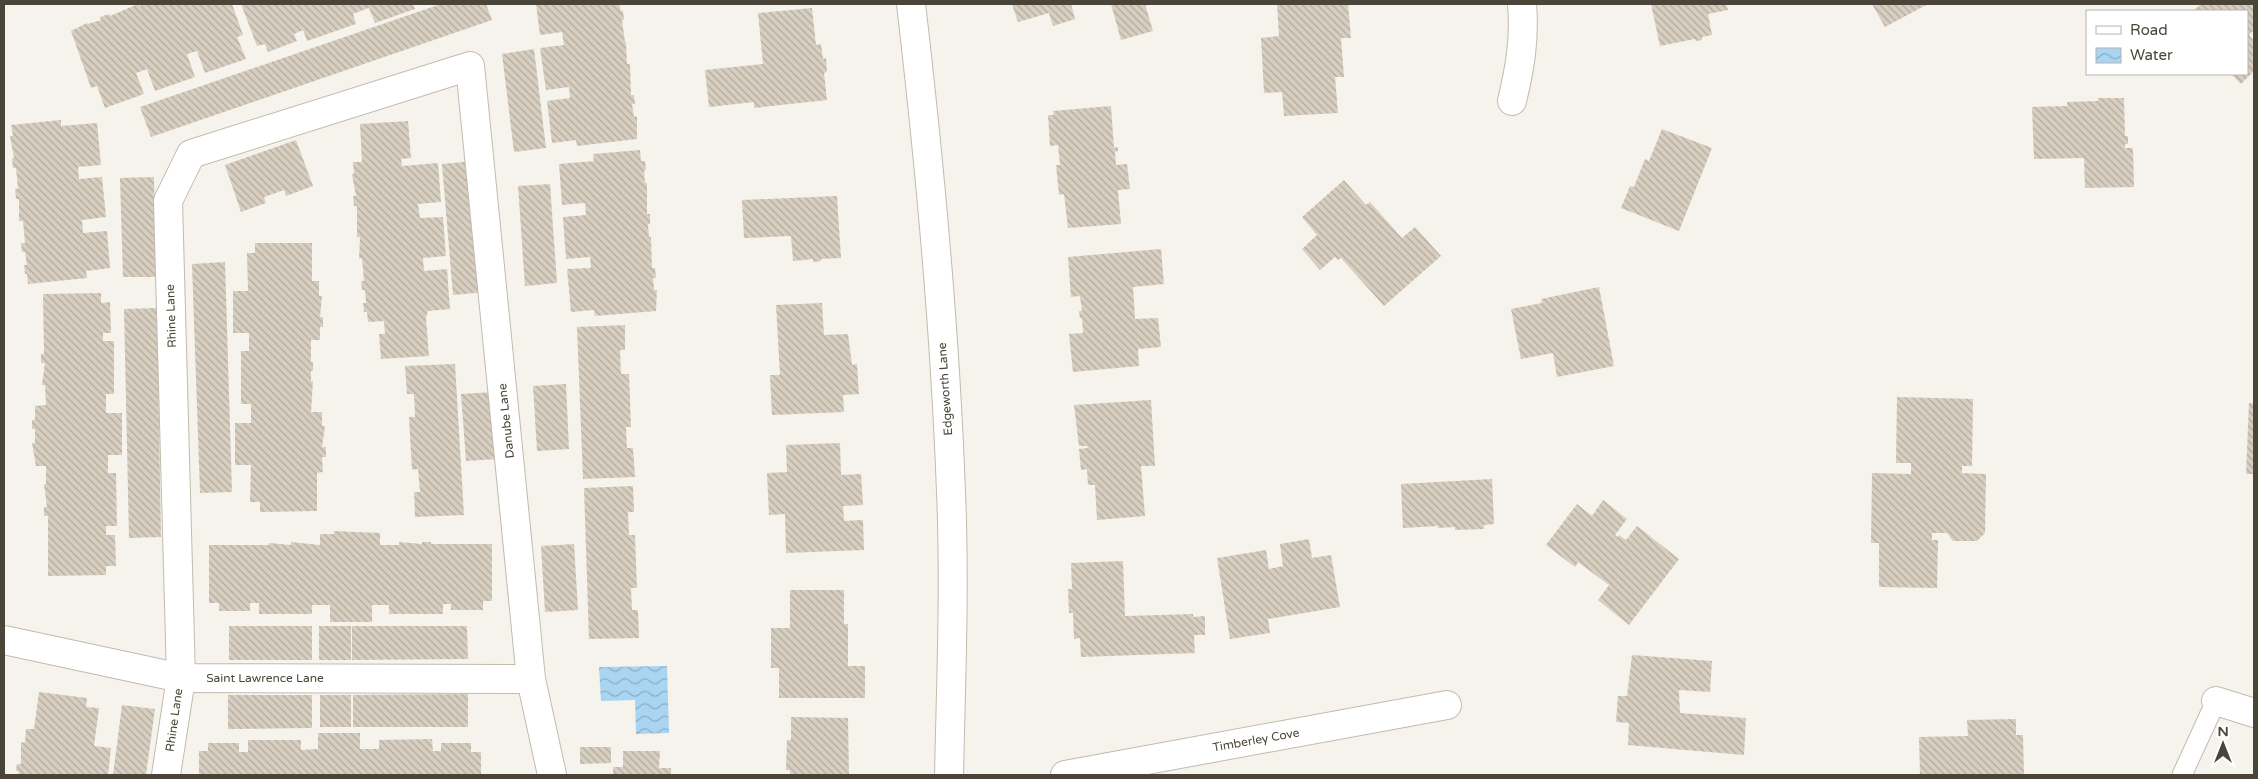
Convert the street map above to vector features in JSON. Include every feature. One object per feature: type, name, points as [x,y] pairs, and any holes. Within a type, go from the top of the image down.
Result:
[{"type":"street","name":"Edgeworth Lane","points":[[911,4],[932,213],[951,492],[953,588],[950,775]]},
{"type":"street","points":[[1512,101],[1524,32],[1522,4]]},
{"type":"street","name":"Rhine Lane","points":[[166,775],[180,678],[168,201],[191,154],[470,66]]},
{"type":"street","name":"Danube Lane","points":[[470,66],[531,679],[552,775]]},
{"type":"street","name":"Saint Lawrence Lane","points":[[4,640],[180,678],[531,679]]},
{"type":"street","points":[[2216,701],[2254,713]]},
{"type":"street","name":"Timberley Cove","points":[[1065,775],[1447,705]]},
{"type":"lane","points":[[2182,775],[2216,701]]},
{"type":"water","points":[[667,666],[669,733],[636,734],[635,700],[601,701],[599,667]]},
{"type":"building","points":[[138,4],[139,6],[145,4],[232,4],[243,35],[237,37],[246,59],[205,73],[197,51],[187,54],[195,77],[155,91],[147,69],[136,73],[144,94],[105,108],[97,86],[91,88],[71,31],[87,23],[101,20],[100,17],[109,14],[110,16]]},
{"type":"building","points":[[241,4],[413,4],[415,9],[375,23],[369,8],[353,14],[356,24],[307,41],[303,30],[294,34],[297,41],[268,52],[265,44],[257,46]]},
{"type":"building","points":[[441,4],[486,4],[492,20],[151,137],[140,107]]},
{"type":"building","points":[[536,4],[619,4],[621,11],[623,11],[624,20],[622,20],[627,64],[630,64],[631,95],[634,95],[635,104],[632,104],[634,117],[637,116],[637,139],[577,146],[576,140],[552,143],[547,101],[570,98],[569,87],[546,90],[540,48],[564,45],[562,32],[540,35]]},
{"type":"building","points":[[1012,4],[1071,4],[1075,19],[1053,26],[1049,13],[1018,22]]},
{"type":"building","points":[[1111,4],[1145,4],[1153,31],[1121,40]]},
{"type":"building","points":[[1277,4],[1348,4],[1351,38],[1341,38],[1344,77],[1335,77],[1338,113],[1284,116],[1282,92],[1264,93],[1261,38],[1279,36]]},
{"type":"building","points":[[1651,4],[1726,4],[1728,10],[1708,14],[1712,35],[1702,37],[1702,40],[1696,41],[1695,39],[1660,46]]},
{"type":"building","points":[[1872,4],[1928,4],[1885,27]]},
{"type":"building","points":[[2201,4],[2254,4],[2254,30],[2249,35],[2254,41],[2254,71],[2241,84],[2232,75],[2248,75],[2248,10],[2194,10]]},
{"type":"building","points":[[812,8],[816,45],[821,44],[823,59],[826,58],[827,72],[824,73],[827,100],[754,108],[754,102],[709,107],[705,70],[763,64],[758,13]]},
{"type":"building","points":[[534,49],[546,148],[514,152],[502,54]]},
{"type":"building","points":[[2098,98],[2124,98],[2125,136],[2128,136],[2128,144],[2125,144],[2125,148],[2133,148],[2134,187],[2085,188],[2084,158],[2034,159],[2032,107],[2067,106],[2067,102],[2098,101]]},
{"type":"building","points":[[1111,106],[1114,148],[1118,147],[1118,151],[1115,152],[1116,165],[1127,164],[1130,189],[1118,190],[1121,224],[1068,228],[1064,194],[1059,195],[1056,165],[1060,165],[1058,145],[1050,146],[1048,115],[1054,115],[1053,111]]},
{"type":"building","points":[[61,120],[61,126],[97,123],[101,165],[78,167],[79,179],[102,177],[106,217],[82,220],[83,233],[107,231],[110,268],[86,271],[87,278],[28,284],[24,265],[27,265],[25,252],[22,252],[21,243],[25,243],[23,221],[19,221],[19,199],[16,199],[15,189],[18,189],[16,168],[13,168],[12,158],[14,158],[10,136],[13,136],[11,125]]},
{"type":"building","points":[[408,121],[411,158],[401,159],[402,166],[438,163],[441,202],[418,204],[420,218],[443,217],[446,256],[423,258],[424,271],[447,269],[450,309],[428,311],[426,318],[429,356],[381,359],[379,334],[385,334],[384,321],[368,322],[367,312],[364,312],[363,303],[366,303],[365,290],[362,290],[361,281],[364,281],[362,258],[359,259],[360,237],[357,237],[357,206],[354,206],[353,196],[356,196],[352,174],[354,174],[353,162],[362,162],[360,124]]},
{"type":"building","points":[[1662,129],[1712,148],[1679,231],[1621,208],[1630,186],[1634,187],[1645,159],[1649,161]]},
{"type":"building","points":[[296,140],[313,186],[286,196],[284,190],[264,197],[266,203],[241,212],[225,165]]},
{"type":"building","points":[[640,150],[641,161],[645,161],[646,170],[644,171],[645,183],[647,183],[647,214],[650,214],[650,224],[648,224],[649,237],[651,237],[652,268],[655,268],[656,278],[653,278],[654,290],[657,290],[656,311],[595,316],[594,310],[571,312],[567,269],[591,268],[590,257],[566,259],[563,217],[586,215],[585,203],[562,205],[559,164],[594,161],[593,154]]},
{"type":"building","points":[[474,161],[486,292],[453,295],[442,164]]},
{"type":"building","points":[[154,177],[156,277],[123,277],[120,178]]},
{"type":"building","points":[[1344,180],[1366,205],[1370,202],[1402,238],[1415,227],[1441,256],[1384,306],[1341,258],[1338,260],[1335,257],[1320,270],[1302,249],[1317,235],[1302,217]]},
{"type":"building","points":[[550,184],[557,283],[525,286],[518,186]]},
{"type":"building","points":[[837,196],[841,258],[821,259],[821,261],[813,262],[813,259],[793,261],[791,236],[744,238],[742,200]]},
{"type":"building","points":[[255,243],[312,243],[312,281],[319,281],[319,296],[322,296],[320,317],[323,317],[323,327],[320,327],[320,340],[311,340],[313,371],[311,371],[311,381],[313,381],[311,412],[322,412],[322,426],[325,426],[322,447],[326,447],[326,457],[322,457],[323,472],[317,473],[317,511],[260,512],[260,502],[250,502],[251,465],[235,465],[235,423],[251,423],[251,404],[241,404],[241,351],[249,351],[249,333],[233,333],[233,291],[248,291],[247,253],[255,253]]},
{"type":"building","points":[[1161,249],[1164,284],[1133,287],[1135,319],[1158,318],[1161,347],[1138,349],[1139,366],[1073,372],[1069,334],[1083,333],[1082,318],[1080,318],[1079,311],[1082,311],[1080,296],[1071,297],[1068,257]]},
{"type":"building","points":[[225,262],[232,492],[200,493],[192,264]]},
{"type":"building","points":[[1599,287],[1614,366],[1557,377],[1553,353],[1521,359],[1511,309],[1542,303],[1541,299]]},
{"type":"building","points":[[101,293],[101,303],[110,302],[111,333],[103,333],[103,341],[114,341],[114,394],[106,394],[106,413],[122,413],[122,455],[108,455],[108,473],[116,473],[117,526],[106,526],[106,535],[115,535],[116,566],[106,566],[106,575],[48,576],[48,516],[44,516],[44,507],[47,507],[44,484],[46,484],[46,466],[36,466],[32,443],[35,443],[35,429],[32,429],[32,420],[35,420],[35,406],[46,405],[45,385],[42,385],[45,363],[41,363],[41,354],[44,354],[43,294]]},
{"type":"building","points":[[822,303],[824,335],[848,334],[852,365],[857,364],[859,394],[843,395],[844,412],[772,415],[770,375],[780,375],[776,305]]},
{"type":"building","points":[[157,308],[161,537],[129,538],[124,309]]},
{"type":"building","points":[[625,325],[625,350],[620,350],[621,374],[629,374],[631,427],[626,427],[627,448],[633,448],[635,477],[583,479],[577,327]]},
{"type":"building","points":[[455,364],[464,515],[415,517],[414,492],[420,492],[418,469],[412,470],[409,417],[415,417],[414,394],[407,394],[405,366]]},
{"type":"building","points":[[566,384],[569,449],[537,451],[533,386]]},
{"type":"building","points":[[494,392],[498,459],[466,461],[461,394]]},
{"type":"building","points":[[1897,397],[1973,399],[1972,466],[1962,466],[1962,473],[1986,474],[1985,533],[1977,541],[1953,541],[1947,533],[1932,533],[1932,540],[1938,540],[1937,588],[1879,587],[1879,543],[1871,543],[1872,473],[1911,474],[1911,463],[1896,463]]},
{"type":"building","points":[[1151,400],[1155,466],[1141,466],[1145,516],[1097,520],[1095,485],[1088,485],[1087,469],[1081,470],[1079,449],[1088,448],[1087,446],[1079,446],[1074,405]]},
{"type":"building","points":[[2249,403],[2254,403],[2254,474],[2246,474]]},
{"type":"building","points":[[840,443],[841,475],[861,474],[863,505],[843,506],[844,521],[863,520],[864,550],[786,553],[785,514],[769,515],[767,473],[787,472],[786,445]]},
{"type":"building","points":[[1492,479],[1494,524],[1484,525],[1484,529],[1455,530],[1455,527],[1438,528],[1438,526],[1403,528],[1401,484]]},
{"type":"building","points":[[633,486],[634,512],[628,512],[629,535],[635,535],[637,588],[631,588],[632,610],[638,610],[639,638],[589,639],[584,488]]},
{"type":"building","points":[[1603,500],[1627,519],[1615,535],[1618,537],[1619,535],[1626,540],[1637,526],[1679,559],[1629,625],[1598,600],[1609,585],[1578,562],[1575,567],[1546,545],[1577,504],[1592,516]]},
{"type":"building","points":[[334,531],[380,533],[380,545],[399,545],[399,542],[422,544],[422,542],[431,542],[431,544],[492,544],[492,601],[483,601],[483,610],[451,610],[451,604],[443,604],[443,614],[389,614],[389,605],[372,605],[372,622],[330,622],[330,605],[312,605],[312,614],[259,614],[259,603],[250,603],[250,611],[219,611],[219,603],[209,603],[209,545],[269,545],[269,543],[291,545],[291,542],[320,545],[320,534],[334,534]]},
{"type":"building","points":[[1309,539],[1312,558],[1331,555],[1340,607],[1268,619],[1270,633],[1230,639],[1217,558],[1266,550],[1269,569],[1283,566],[1280,544]]},
{"type":"building","points":[[574,544],[578,610],[545,612],[541,546]]},
{"type":"building","points":[[1123,561],[1125,616],[1193,614],[1193,617],[1205,616],[1205,635],[1194,635],[1195,653],[1081,657],[1080,638],[1074,639],[1073,613],[1069,613],[1068,589],[1072,589],[1071,563]]},
{"type":"building","points":[[790,590],[844,590],[844,624],[848,624],[848,666],[865,666],[865,698],[779,698],[779,668],[771,668],[771,628],[790,628]]},
{"type":"building","points":[[229,626],[312,626],[312,660],[229,660]]},
{"type":"building","points":[[319,626],[351,626],[351,660],[319,660]]},
{"type":"building","points":[[352,626],[467,626],[468,659],[352,660]]},
{"type":"building","points":[[1632,655],[1712,661],[1710,692],[1679,690],[1680,713],[1746,718],[1744,755],[1628,745],[1629,723],[1616,722],[1618,696],[1627,696]]},
{"type":"building","points":[[39,692],[87,698],[86,707],[99,708],[94,746],[111,748],[108,775],[18,775],[19,771],[16,771],[17,764],[21,764],[21,742],[25,743],[26,729],[34,729]]},
{"type":"building","points":[[468,694],[468,727],[353,727],[353,695]]},
{"type":"building","points":[[228,695],[312,695],[312,728],[228,729]]},
{"type":"building","points":[[320,695],[351,695],[351,727],[320,727]]},
{"type":"building","points":[[122,705],[155,709],[146,775],[113,775]]},
{"type":"building","points":[[791,717],[848,718],[849,775],[790,775],[790,770],[786,770],[787,740],[791,740]]},
{"type":"building","points":[[2016,719],[2016,735],[2023,735],[2024,775],[1920,775],[1919,737],[1968,736],[1967,720]]},
{"type":"building","points":[[318,733],[360,733],[360,749],[379,749],[379,740],[432,739],[433,751],[441,751],[441,743],[471,743],[471,752],[481,752],[481,775],[199,775],[199,751],[208,751],[208,743],[239,743],[239,752],[248,752],[248,740],[301,740],[301,750],[318,749]]},
{"type":"building","points":[[580,747],[611,747],[611,763],[580,764]]},
{"type":"building","points":[[623,751],[660,751],[659,768],[671,768],[671,775],[613,775],[613,767],[623,767]]}]
